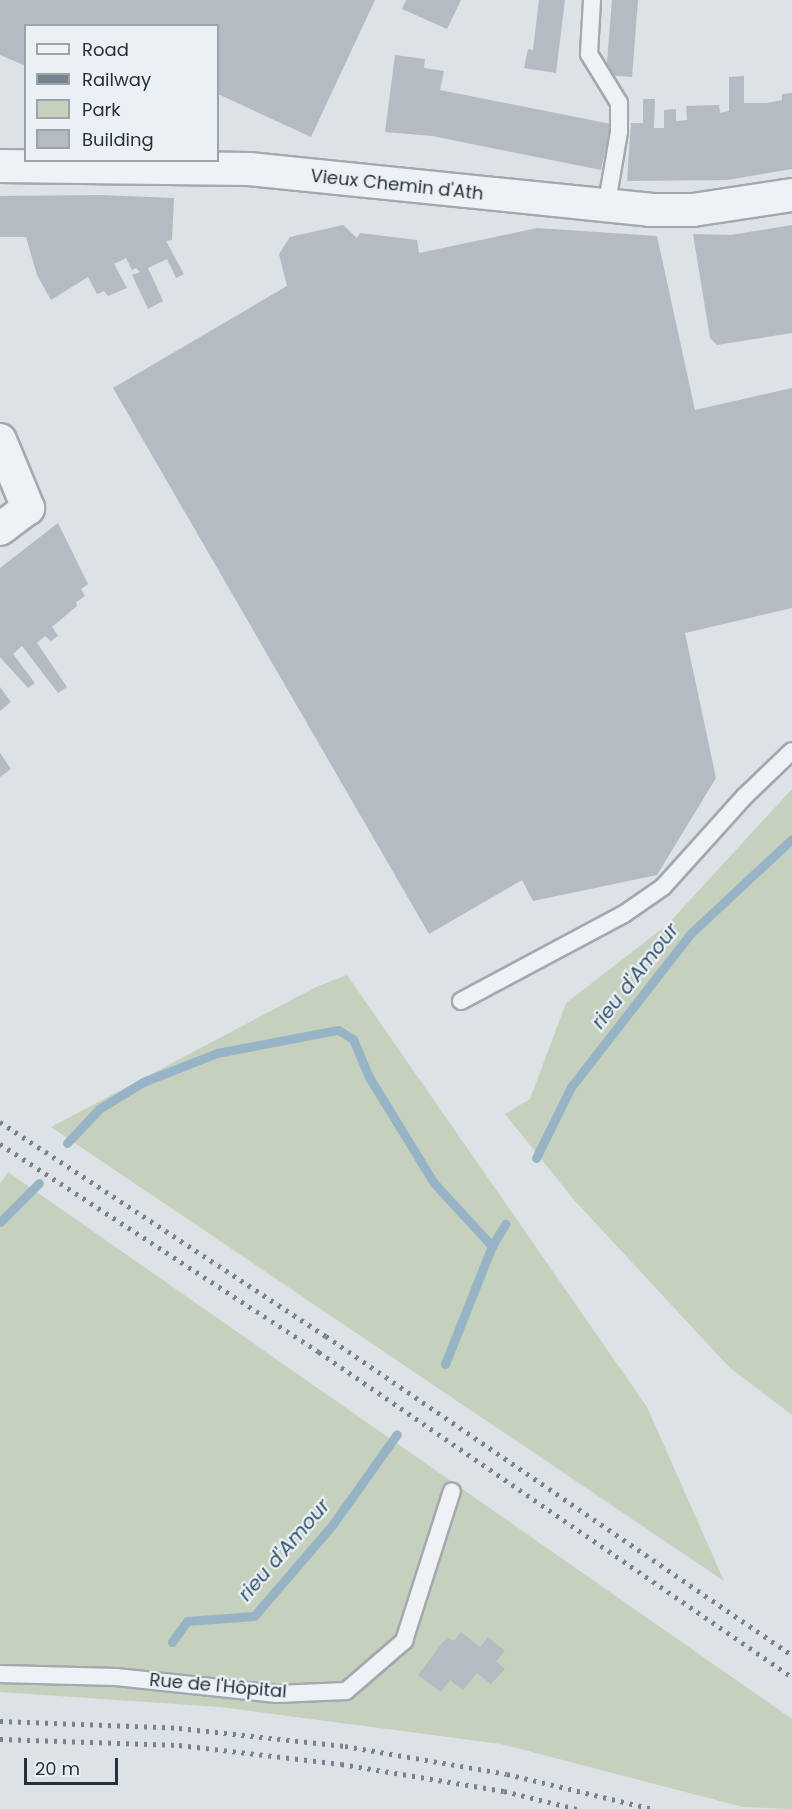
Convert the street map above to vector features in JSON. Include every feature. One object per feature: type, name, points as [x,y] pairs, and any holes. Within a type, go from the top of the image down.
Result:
[{"type":"street","name":"Vieux Chemin d'Ath","points":[[0,166],[249,169],[606,208],[693,210],[792,195]]},
{"type":"street","points":[[0,440],[28,508],[0,529]]},
{"type":"lane","points":[[592,0],[589,54],[619,104],[619,132],[606,208]]},
{"type":"lane","points":[[461,1001],[624,914],[663,887],[744,797],[792,750]]},
{"type":"lane","name":"Rue de l'Hôpital","points":[[0,1674],[116,1677],[277,1694],[346,1691],[404,1641],[452,1491]]},
{"type":"green space","points":[[792,789],[792,1415],[730,1368],[575,1201],[505,1114],[530,1099],[566,1003],[667,925]]},
{"type":"green space","points":[[347,975],[647,1407],[724,1581],[51,1127],[316,987]]},
{"type":"green space","points":[[8,1172],[792,1719],[792,1809],[743,1807],[501,1744],[220,1707],[0,1692],[0,1184]]},
{"type":"building","points":[[0,0],[375,0],[311,137],[219,94],[219,24],[24,24],[24,65],[0,55]]},
{"type":"building","points":[[406,0],[461,0],[447,29],[402,9]]},
{"type":"building","points":[[539,0],[565,0],[556,73],[524,68],[528,49],[533,50]]},
{"type":"building","points":[[612,0],[638,0],[632,77],[606,75]]},
{"type":"building","points":[[395,55],[425,59],[424,68],[444,71],[440,90],[611,124],[601,170],[432,136],[385,132]]},
{"type":"building","points":[[744,76],[744,103],[767,103],[782,100],[782,94],[792,93],[792,169],[727,180],[627,181],[631,123],[643,123],[643,99],[655,99],[654,128],[664,128],[664,110],[676,109],[676,121],[687,120],[686,106],[719,105],[720,113],[729,111],[729,77]]},
{"type":"building","points":[[100,195],[174,198],[172,240],[166,241],[184,274],[176,278],[167,259],[148,268],[163,301],[148,309],[132,275],[140,272],[136,268],[132,270],[126,258],[114,264],[127,288],[108,296],[104,291],[97,294],[88,277],[51,300],[37,275],[26,237],[0,237],[0,196]]},
{"type":"building","points":[[343,225],[357,238],[360,233],[417,240],[419,253],[537,228],[657,236],[695,410],[792,388],[792,608],[685,633],[716,778],[657,875],[533,901],[522,880],[429,934],[113,388],[287,286],[279,254],[290,237]]},
{"type":"building","points":[[792,225],[792,333],[717,345],[710,338],[693,234],[731,235]]},
{"type":"building","points":[[58,523],[88,584],[81,589],[85,596],[76,602],[77,606],[52,627],[58,636],[51,641],[45,636],[37,643],[67,687],[58,693],[22,646],[13,654],[35,683],[28,688],[0,657],[0,568]]},
{"type":"building","points":[[0,687],[11,702],[0,711]]},
{"type":"building","points":[[0,753],[11,769],[0,777]]},
{"type":"building","points":[[461,1632],[480,1647],[488,1637],[505,1651],[496,1661],[505,1669],[491,1684],[477,1673],[463,1690],[450,1680],[441,1692],[418,1675],[443,1642],[449,1638],[454,1641]]},
{"type":"waterway","name":"rieu d'Amour","points":[[536,1158],[571,1087],[690,934],[792,839]]},
{"type":"waterway","points":[[67,1143],[99,1109],[143,1082],[217,1053],[338,1030],[353,1039],[369,1077],[434,1183],[492,1246]]},
{"type":"waterway","points":[[0,1222],[39,1183]]},
{"type":"waterway","name":"rieu d'Amour","points":[[445,1364],[492,1246],[505,1224]]},
{"type":"waterway","name":"rieu d'Amour","points":[[172,1642],[187,1621],[254,1616],[333,1524],[397,1434]]},
{"type":"railway","points":[[0,1122],[326,1336],[792,1655]]},
{"type":"railway","points":[[0,1144],[319,1352],[792,1677]]},
{"type":"railway","points":[[0,1721],[179,1728],[345,1746],[507,1774],[653,1809]]},
{"type":"railway","points":[[0,1739],[179,1745],[341,1764],[504,1791],[577,1809]]}]
